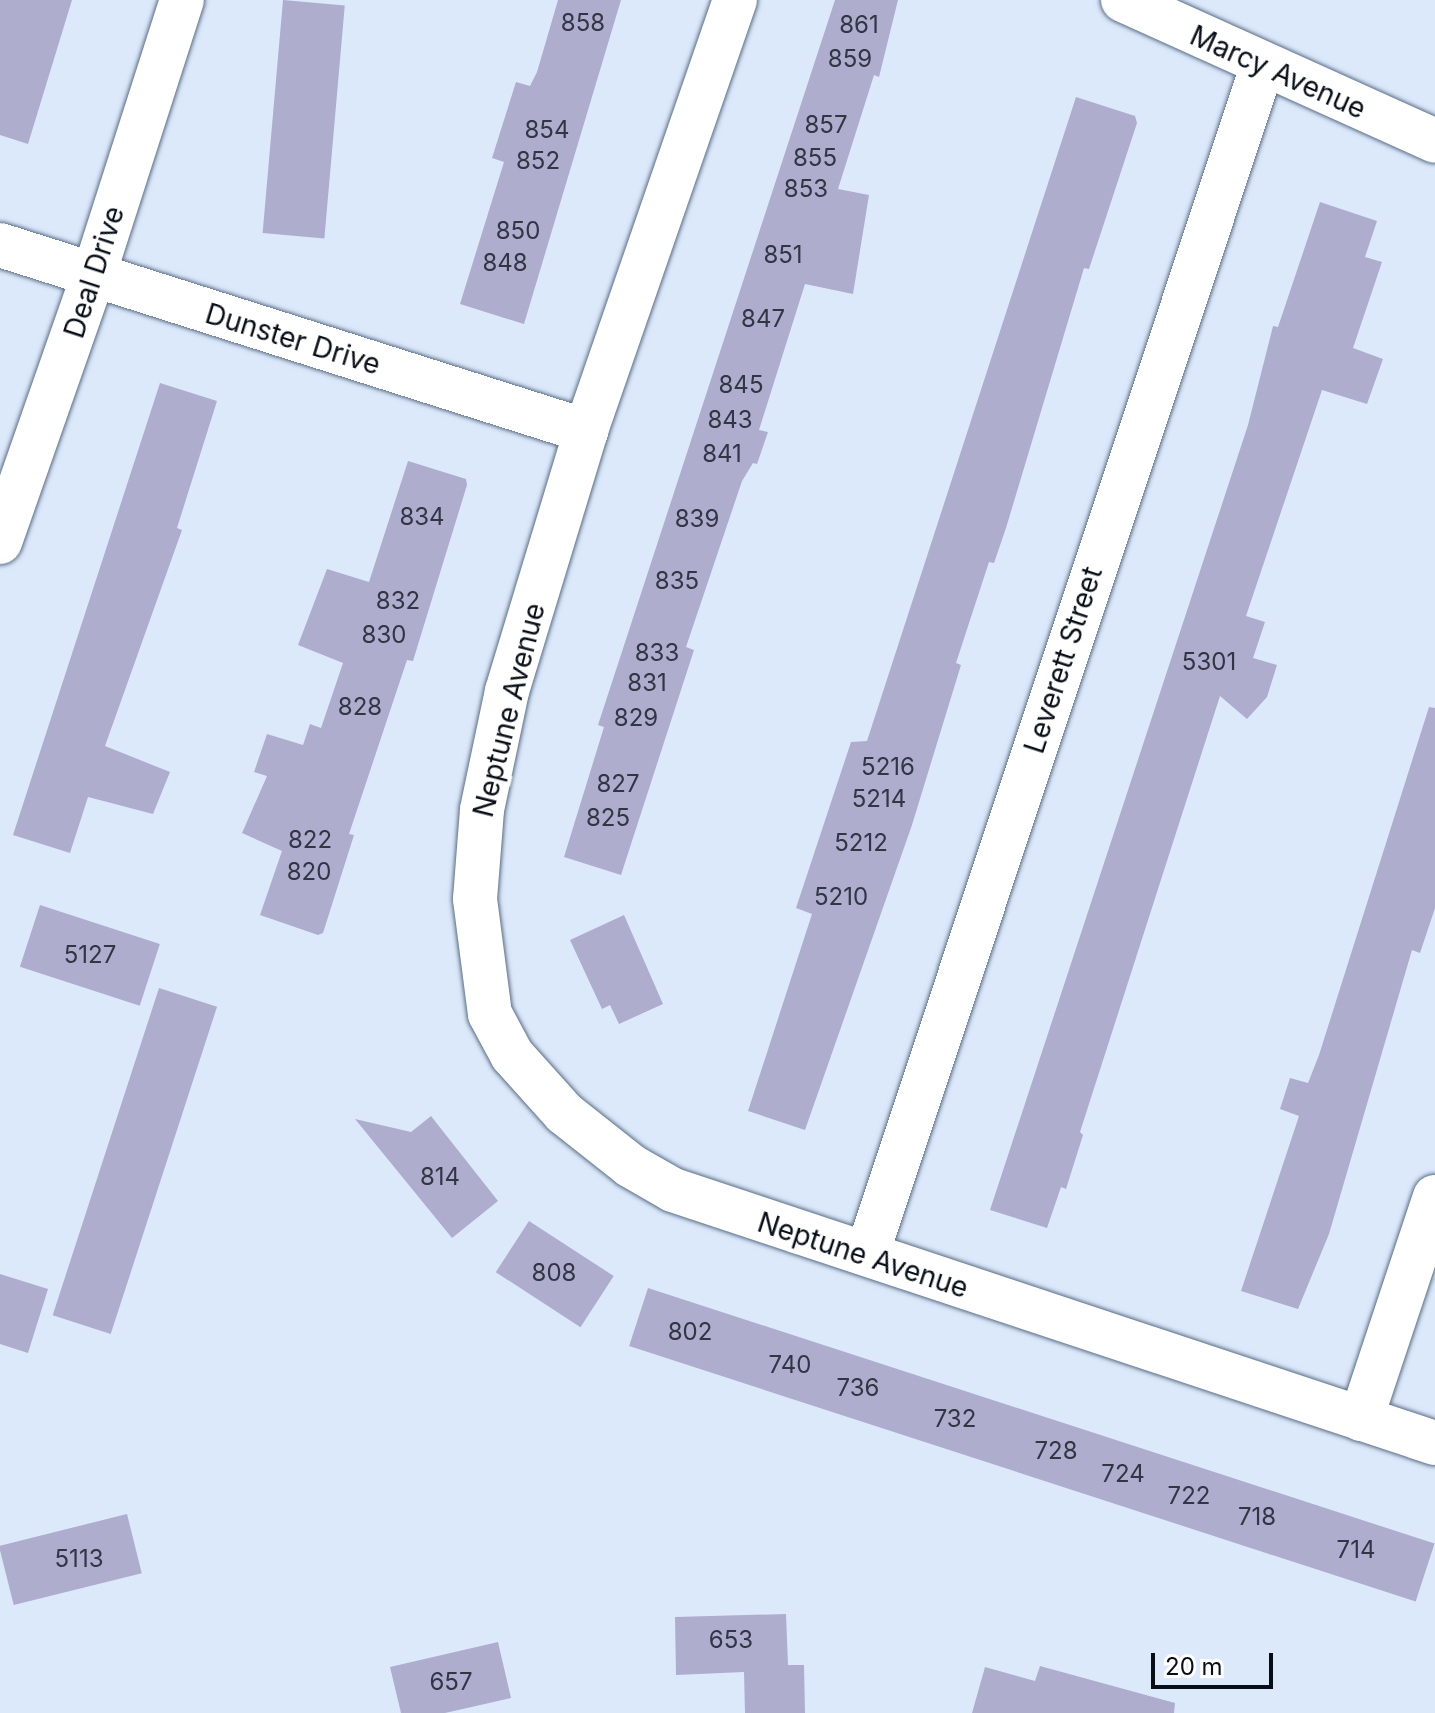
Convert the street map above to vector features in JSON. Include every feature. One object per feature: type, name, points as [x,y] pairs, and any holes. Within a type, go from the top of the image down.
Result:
[{"type":"street","name":"Deal Drive","points":[[0,542],[93,277],[182,0]]},
{"type":"street","name":"Neptune Avenue","points":[[735,0],[586,431],[507,691],[482,810],[475,899],[490,1014],[512,1055],[538,1088],[631,1166],[673,1190],[1435,1443]]},
{"type":"street","name":"Marcy Avenue","points":[[1123,0],[1262,67],[1435,141]]},
{"type":"street","name":"Leverett Street","points":[[867,1254],[1262,67]]},
{"type":"street","name":"Dunster Drive","points":[[0,245],[586,431]]},
{"type":"street","points":[[1361,1419],[1435,1197]]},
{"type":"building","points":[[0,0],[72,0],[28,144],[0,135]]},
{"type":"building","points":[[283,0],[345,5],[324,239],[263,233]]},
{"type":"building","points":[[558,0],[621,0],[524,324],[460,304],[504,162],[492,158],[516,82],[530,86]]},
{"type":"building","points":[[835,0],[898,0],[879,77],[874,75],[838,189],[869,195],[853,294],[805,284],[759,430],[768,432],[757,464],[753,463],[742,481],[686,647],[694,650],[621,875],[564,857],[604,727],[598,725]]},
{"type":"building","points":[[1076,97],[1135,116],[1137,123],[1089,269],[1084,268],[1006,528],[994,563],[989,562],[956,663],[961,665],[912,825],[805,1130],[748,1111],[812,914],[796,908],[851,742],[867,741]]},
{"type":"building","points":[[1320,202],[1377,221],[1365,257],[1382,262],[1353,348],[1383,359],[1367,404],[1322,390],[1246,616],[1265,622],[1253,658],[1277,665],[1267,697],[1247,719],[1220,696],[1080,1132],[1083,1135],[1066,1189],[1061,1187],[1047,1228],[990,1210],[1248,425],[1273,326],[1278,327]]},
{"type":"building","points":[[160,383],[217,401],[177,528],[182,530],[105,746],[170,772],[153,814],[88,797],[70,853],[13,835]]},
{"type":"building","points":[[408,461],[466,479],[467,485],[413,661],[407,660],[349,834],[354,835],[323,933],[318,935],[260,915],[282,851],[242,833],[267,776],[254,772],[267,734],[303,745],[310,724],[321,728],[343,663],[298,645],[327,569],[369,582]]},
{"type":"building","points":[[1429,707],[1435,708],[1435,908],[1420,953],[1412,950],[1329,1234],[1298,1309],[1241,1291],[1299,1116],[1280,1109],[1290,1078],[1308,1083],[1319,1055]]},
{"type":"building","points":[[40,905],[160,944],[140,1006],[20,967]]},
{"type":"building","points":[[624,915],[663,1004],[619,1024],[610,1005],[602,1009],[570,940]]},
{"type":"building","points":[[159,988],[217,1007],[111,1334],[53,1315]]},
{"type":"building","points":[[431,1116],[498,1201],[452,1238],[355,1119],[411,1132]]},
{"type":"building","points":[[529,1221],[614,1276],[580,1327],[496,1272]]},
{"type":"building","points":[[0,1274],[48,1289],[28,1353],[0,1344]]},
{"type":"building","points":[[648,1288],[1435,1544],[1416,1602],[629,1346]]},
{"type":"building","points":[[127,1514],[142,1573],[14,1605],[0,1546]]},
{"type":"building","points":[[786,1614],[788,1665],[804,1665],[805,1713],[745,1713],[744,1672],[676,1675],[675,1617]]},
{"type":"building","points":[[498,1642],[511,1698],[445,1713],[401,1713],[390,1667]]},
{"type":"building","points":[[1040,1666],[1175,1703],[1174,1713],[972,1713],[985,1667],[1035,1681]]}]
